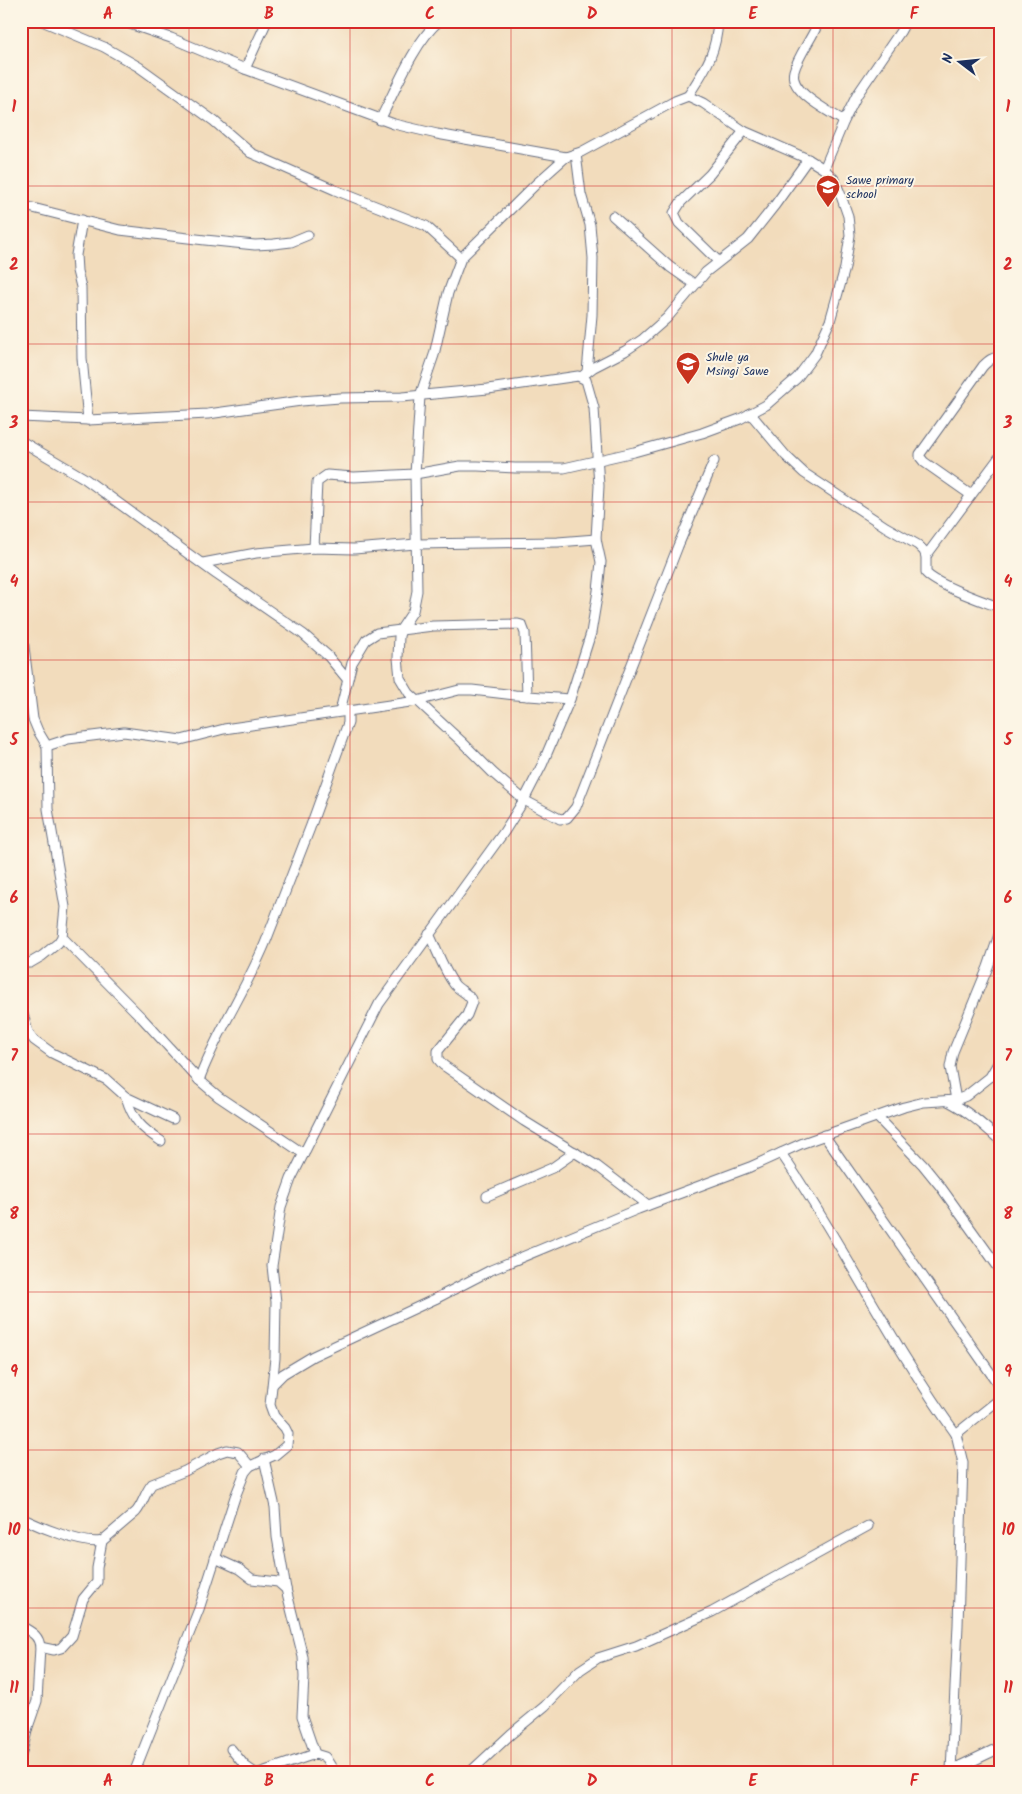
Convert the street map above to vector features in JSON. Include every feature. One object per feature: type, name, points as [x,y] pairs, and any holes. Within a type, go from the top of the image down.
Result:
[{"type":"street","points":[[42,21],[104,47],[138,67],[214,121],[251,153],[335,190],[426,226],[462,258]]},
{"type":"street","points":[[121,21],[170,38],[245,69],[380,120],[437,134],[566,157]]},
{"type":"street","points":[[245,69],[267,21]]},
{"type":"street","points":[[380,120],[424,38],[439,21]]},
{"type":"street","points":[[714,461],[678,546],[576,807],[567,818],[560,819],[524,800],[493,773],[409,694],[400,678],[398,646],[401,629],[413,611],[416,602],[415,474],[420,396],[434,355],[448,293],[462,258],[538,182],[566,157],[576,154],[675,101],[688,96],[711,58],[717,36],[718,21]]},
{"type":"street","points":[[819,21],[794,71],[794,81],[801,92],[844,121]]},
{"type":"street","points":[[824,169],[844,121],[866,81],[906,21]]},
{"type":"street","points":[[314,548],[317,482],[327,474],[354,477],[415,474],[469,466],[564,468],[702,433],[740,419],[766,405],[797,378],[815,354],[830,321],[845,268],[850,235],[848,216],[840,193],[834,179],[824,169],[808,159],[744,132],[703,103],[688,96]]},
{"type":"street","points":[[718,261],[679,223],[674,214],[681,202],[710,174],[744,132]]},
{"type":"street","points":[[134,1773],[199,1609],[235,1497],[245,1472],[250,1466],[283,1450],[288,1441],[285,1428],[271,1411],[270,1405],[275,1358],[276,1302],[272,1266],[281,1207],[291,1179],[379,1004],[504,832],[524,800],[542,765],[570,699],[591,633],[602,562],[596,539],[599,486],[592,397],[584,374],[590,349],[593,258],[590,225],[581,194],[576,154]]},
{"type":"street","points":[[21,417],[88,420],[208,414],[301,401],[420,396],[488,389],[584,374],[644,339],[667,318],[694,284],[718,261],[748,240],[808,159]]},
{"type":"street","points":[[21,205],[135,232],[255,245],[291,242],[308,235]]},
{"type":"street","points":[[613,216],[670,267],[694,284]]},
{"type":"street","points":[[82,220],[76,255],[76,271],[81,287],[82,358],[88,420]]},
{"type":"street","points":[[971,495],[924,462],[920,454],[983,366],[990,360],[997,357],[1001,358]]},
{"type":"street","points":[[750,413],[786,456],[804,473],[918,545],[926,556],[925,569],[929,576],[1001,608]]},
{"type":"street","points":[[21,441],[84,478],[216,574],[303,634],[328,656],[347,679]]},
{"type":"street","points":[[926,556],[1001,455]]},
{"type":"street","points":[[203,563],[256,553],[314,548],[354,549],[416,544],[558,542],[596,539]]},
{"type":"street","points":[[21,623],[33,719],[38,732],[47,746],[48,809],[65,907],[62,937],[58,943],[30,963],[21,963]]},
{"type":"street","points":[[199,1080],[214,1044],[259,959],[310,828],[348,722],[344,711],[347,679],[352,663],[366,640],[377,633],[401,629],[492,623],[522,625],[526,647],[527,696]]},
{"type":"street","points":[[47,746],[68,739],[124,732],[180,740],[224,729],[418,701],[444,693],[465,690],[570,699]]},
{"type":"street","points":[[1001,929],[988,967],[953,1052],[950,1067],[952,1100],[1001,1141]]},
{"type":"street","points":[[429,934],[454,985],[470,996],[472,1002],[467,1015],[438,1051],[438,1059],[443,1065],[524,1121],[598,1166],[648,1205]]},
{"type":"street","points":[[62,937],[142,1018],[199,1080],[226,1102],[304,1154]]},
{"type":"street","points":[[21,1006],[28,1032],[34,1040],[52,1053],[107,1080],[126,1097],[172,1119]]},
{"type":"street","points":[[272,1384],[283,1374],[313,1356],[435,1299],[491,1270],[648,1205],[824,1136],[924,1102],[952,1100],[966,1096],[990,1077],[1001,1058]]},
{"type":"street","points":[[126,1097],[131,1113],[139,1124],[161,1140]]},
{"type":"street","points":[[877,1118],[923,1165],[1001,1271]]},
{"type":"street","points":[[824,1136],[1001,1388]]},
{"type":"street","points":[[487,1196],[552,1168],[575,1152]]},
{"type":"street","points":[[780,1153],[806,1190],[905,1359],[956,1434],[963,1463],[958,1625],[948,1772],[1001,1747]]},
{"type":"street","points":[[956,1434],[1001,1398]]},
{"type":"street","points":[[21,1518],[72,1538],[98,1542],[102,1541],[136,1512],[152,1484],[185,1471],[227,1450],[238,1452],[250,1466]]},
{"type":"street","points":[[264,1460],[275,1507],[277,1537],[286,1589],[303,1657],[302,1716],[315,1754]]},
{"type":"street","points":[[469,1773],[545,1706],[580,1670],[598,1658],[636,1646],[712,1612],[868,1526]]},
{"type":"street","points":[[40,1647],[54,1650],[61,1648],[72,1636],[83,1599],[97,1582],[97,1568],[102,1541]]},
{"type":"street","points":[[215,1558],[240,1569],[252,1579],[278,1582],[286,1589]]},
{"type":"street","points":[[21,1626],[40,1640],[37,1701],[21,1756]]},
{"type":"street","points":[[231,1749],[245,1766],[255,1773]]},
{"type":"street","points":[[259,1773],[315,1754],[324,1757],[335,1773]]},
{"type":"place","name":"Sawe primary school","points":[[828,208]]},
{"type":"place","name":"Shule ya Msingi Sawe","points":[[688,385]]}]
